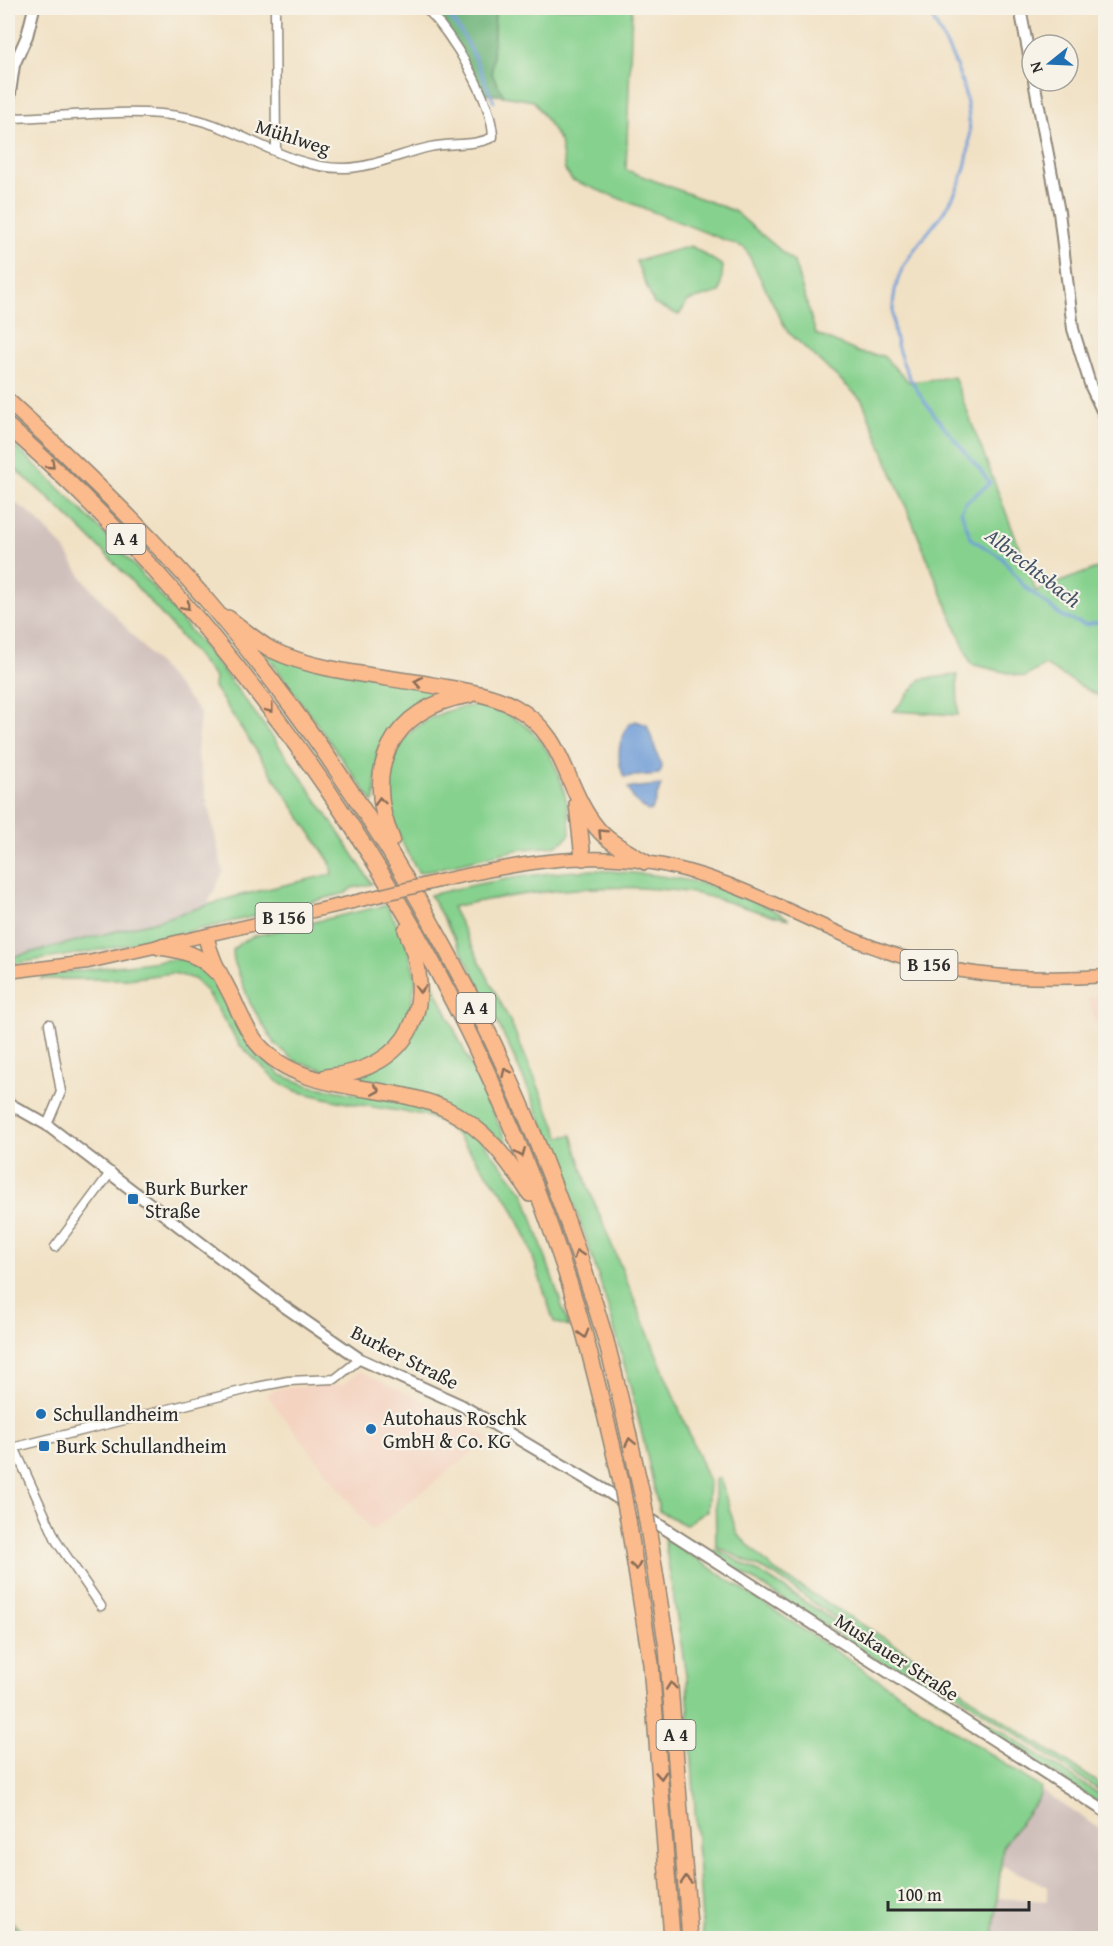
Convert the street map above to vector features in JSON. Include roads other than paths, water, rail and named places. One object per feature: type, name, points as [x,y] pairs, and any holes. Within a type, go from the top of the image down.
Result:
[{"type":"highway","name":"A 4","points":[[8,401],[118,504],[209,603],[276,687],[372,820],[416,894],[489,1034],[552,1181],[605,1339],[643,1499],[670,1671],[690,1938]]},
{"type":"highway","name":"A 4","points":[[8,426],[111,524],[208,631],[312,766],[420,939],[473,1041],[508,1121],[575,1301],[596,1375],[621,1482],[651,1664],[672,1938]]},
{"type":"highway","points":[[209,603],[260,642],[295,659],[476,694],[511,704],[540,725],[556,746],[589,818],[605,837],[645,862]]},
{"type":"highway","points":[[416,894],[382,815],[379,792],[383,761],[398,734],[420,714],[445,701],[476,694]]},
{"type":"highway","points":[[575,789],[583,858]]},
{"type":"highway","points":[[319,1077],[353,1073],[382,1059],[404,1037],[417,1008],[421,987],[416,956],[382,875]]},
{"type":"highway","points":[[211,935],[231,996]]},
{"type":"highway","points":[[211,935],[217,973]]},
{"type":"highway","points":[[159,947],[186,951],[202,960],[217,973],[250,1034],[262,1049],[287,1068],[421,1099],[460,1117],[484,1134],[505,1156],[546,1219]]},
{"type":"main road","name":"B 156","points":[[8,972],[88,962],[515,865],[583,858],[645,862],[691,871],[728,882],[853,939],[948,971],[1007,978],[1057,979],[1106,975]]},
{"type":"street","points":[[8,107],[11,64],[27,36],[34,8]]},
{"type":"street","points":[[275,8],[276,149]]},
{"type":"street","name":"Mühlweg","points":[[8,118],[152,113],[192,119],[295,159],[345,168],[435,146],[483,142],[493,137],[492,126],[479,93],[459,50],[426,8]]},
{"type":"street","points":[[1020,8],[1025,33]]},
{"type":"street","points":[[1036,93],[1062,235],[1073,329],[1091,387],[1106,419]]},
{"type":"street","points":[[47,1125],[61,1092],[49,1024]]},
{"type":"street","name":"Burker Straße","points":[[8,1102],[47,1125],[282,1305],[360,1359],[497,1425],[670,1530]]},
{"type":"street","points":[[55,1247],[111,1172]]},
{"type":"street","points":[[101,1606],[57,1542],[10,1448],[257,1387],[288,1382],[335,1379],[360,1359]]},
{"type":"street","name":"Muskauer Straße","points":[[670,1530],[1106,1812]]},
{"type":"water","points":[[636,721],[647,725],[662,768],[659,774],[624,777],[619,757],[620,743],[629,724]]},
{"type":"water","points":[[661,785],[652,810],[648,811],[634,800],[628,788]]},
{"type":"waterway","points":[[440,8],[450,17],[465,39],[494,102]]},
{"type":"waterway","name":"Albrechtsbach","points":[[925,8],[934,21],[959,73],[969,114],[970,134],[963,175],[954,195],[945,211],[914,250],[898,279],[893,318],[896,343],[904,366],[928,407],[990,483],[965,503],[961,511],[971,539],[1001,557],[1024,586],[1063,617],[1086,625],[1106,621]]},
{"type":"place","name":"Burk Burker Straße","points":[[133,1199]]},
{"type":"place","name":"Schullandheim","points":[[41,1414]]},
{"type":"place","name":"Autohaus Roschk GmbH & Co. KG","points":[[371,1429]]},
{"type":"place","name":"Burk Schullandheim","points":[[44,1446]]}]
